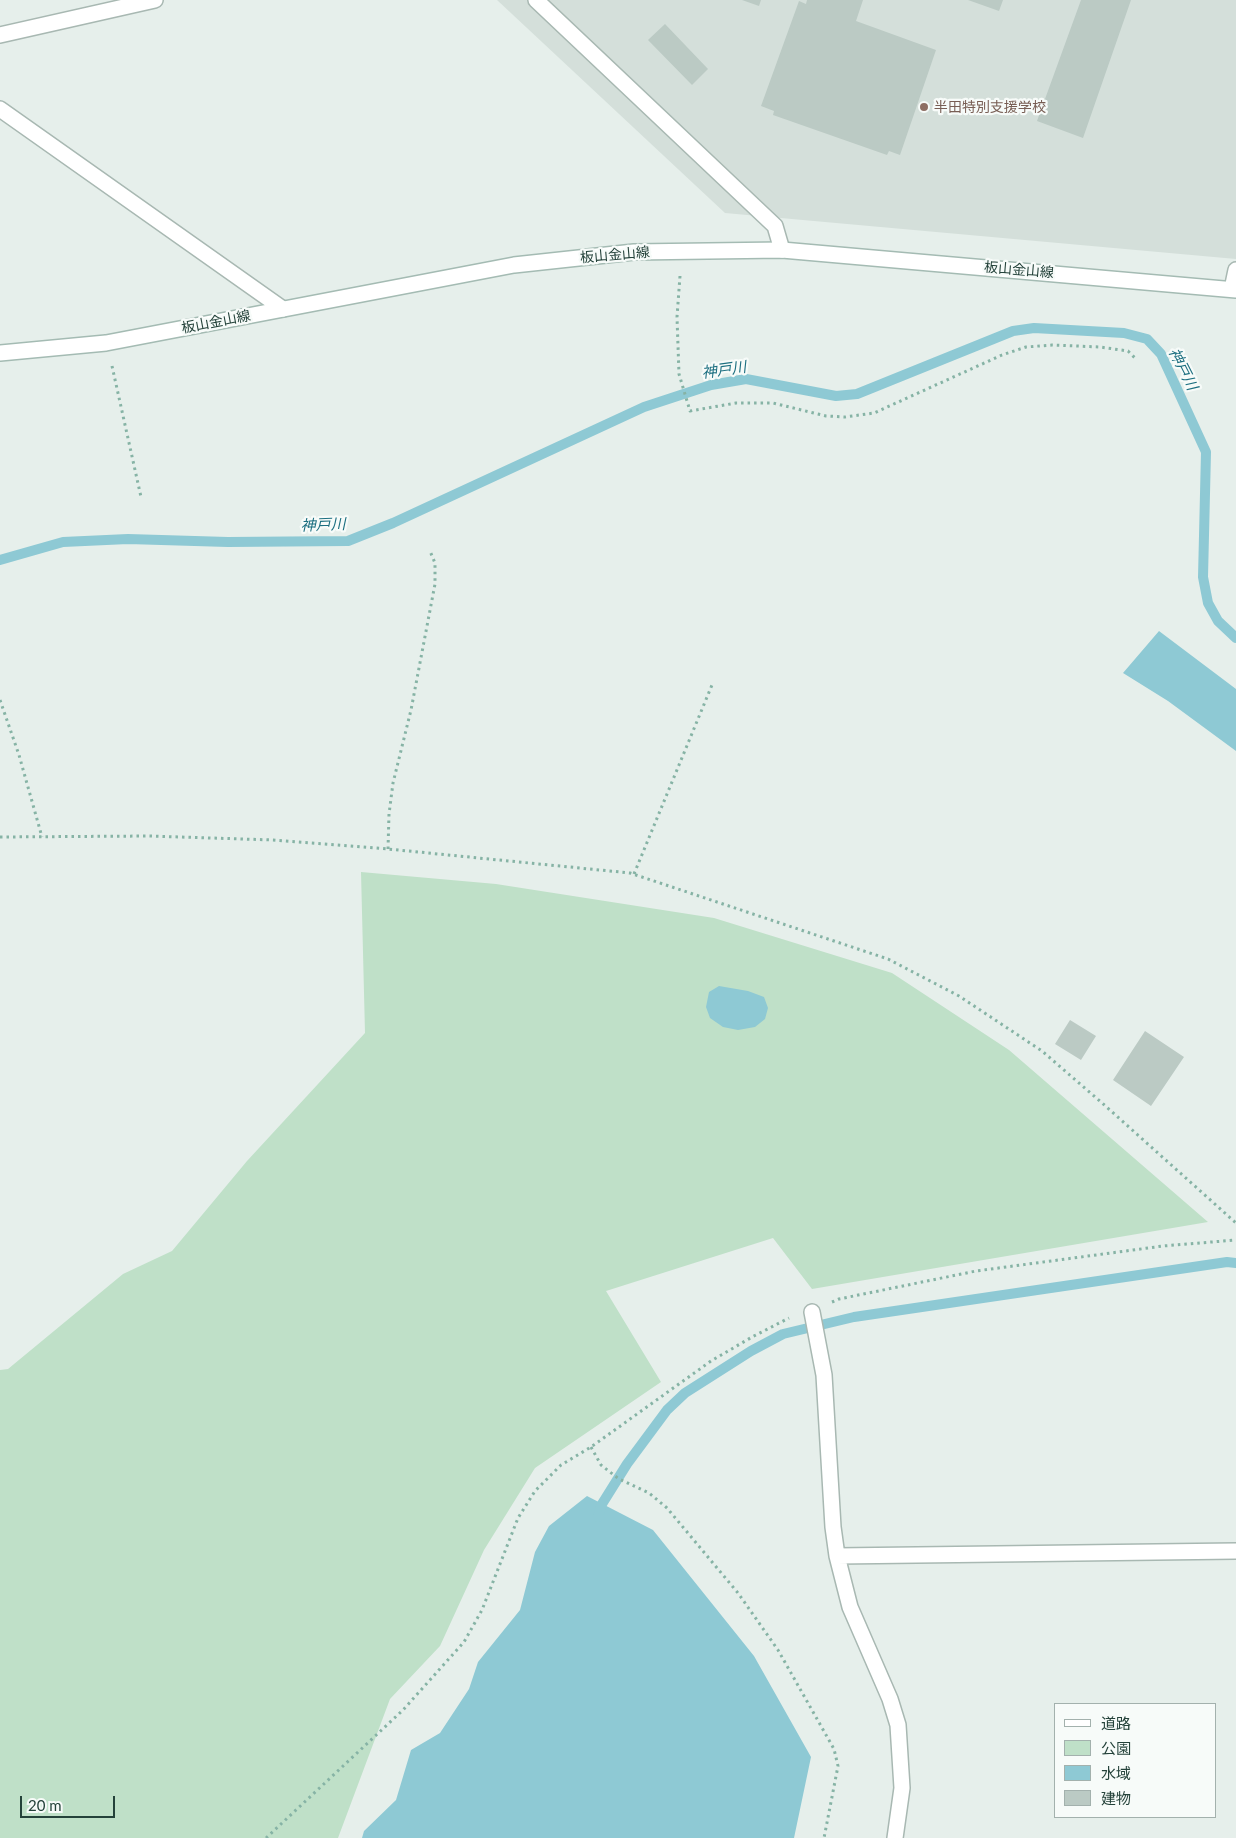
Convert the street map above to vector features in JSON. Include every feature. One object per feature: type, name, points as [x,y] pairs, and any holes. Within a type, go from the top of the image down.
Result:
[{"type":"street","points":[[0,35],[155,0]]},
{"type":"street","points":[[536,0],[775,226],[782,250]]},
{"type":"street","points":[[0,108],[283,309]]},
{"type":"street","name":"板山金山線","points":[[0,352],[106,343],[514,265],[634,252],[782,250],[1234,289]]},
{"type":"street","points":[[1234,289],[1236,270]]},
{"type":"street","points":[[812,1312],[824,1375],[833,1527],[837,1556],[850,1608],[890,1699],[898,1725],[902,1788],[896,1838]]},
{"type":"street","points":[[837,1556],[1236,1551]]},
{"type":"path","points":[[685,251],[678,282],[677,317],[680,374],[690,411],[736,403],[774,403],[826,416],[845,417],[874,413],[1002,355],[1026,347],[1052,345],[1100,347],[1128,351],[1136,360]]},
{"type":"path","points":[[106,343],[141,497]]},
{"type":"path","points":[[388,849],[389,814],[393,783],[411,710],[434,591],[435,563],[430,551]]},
{"type":"path","points":[[634,874],[712,685]]},
{"type":"path","points":[[0,700],[19,755],[42,837]]},
{"type":"path","points":[[0,837],[149,836],[254,840],[388,849],[634,874],[888,959],[959,996],[1042,1051],[1236,1223]]},
{"type":"path","points":[[266,1838],[403,1710],[464,1642],[482,1610],[518,1518],[536,1491],[561,1465],[711,1361],[787,1319],[812,1312],[839,1299],[976,1271],[1163,1246],[1236,1240]]},
{"type":"path","points":[[591,1446],[601,1465],[619,1480],[648,1493],[667,1508],[738,1593],[778,1650],[834,1749],[838,1766],[824,1838]]},
{"type":"shaded area","name":"半田特別支援学校","points":[[497,0],[1236,0],[1236,259],[725,213]]},
{"type":"green space","points":[[361,872],[496,884],[714,918],[892,973],[1009,1050],[1208,1222],[812,1289],[773,1238],[606,1291],[661,1382],[535,1468],[484,1550],[440,1646],[390,1699],[338,1838],[0,1838],[0,1370],[8,1369],[123,1274],[172,1251],[247,1161],[365,1033]]},
{"type":"water","points":[[1159,631],[1236,689],[1236,751],[1168,701],[1123,673]]},
{"type":"water","points":[[719,986],[748,991],[764,997],[768,1008],[765,1019],[755,1027],[738,1030],[723,1027],[710,1018],[706,1007],[709,992]]},
{"type":"water","points":[[587,1496],[653,1530],[754,1656],[811,1757],[794,1838],[362,1838],[364,1831],[396,1800],[411,1750],[440,1733],[469,1689],[478,1662],[520,1610],[535,1552],[549,1526]]},
{"type":"building","points":[[742,0],[761,0],[759,6]]},
{"type":"building","points":[[807,0],[863,0],[856,21],[936,50],[900,155],[889,151],[887,155],[773,115],[774,111],[761,106],[799,1],[806,4]]},
{"type":"building","points":[[968,0],[1003,0],[999,11]]},
{"type":"building","points":[[1081,0],[1131,0],[1083,138],[1037,121]]},
{"type":"building","points":[[665,24],[708,69],[692,85],[648,40]]},
{"type":"building","points":[[1070,1020],[1096,1036],[1081,1060],[1055,1044]]},
{"type":"building","points":[[1145,1031],[1184,1057],[1151,1106],[1113,1080]]},
{"type":"waterway","name":"神戸川","points":[[0,560],[63,542],[128,539],[228,542],[348,541],[393,523],[644,407],[711,385],[746,379],[836,396],[857,394],[1013,331],[1034,328],[1124,333],[1147,339],[1161,354],[1206,452],[1203,577],[1208,603],[1218,621],[1236,638]]},
{"type":"waterway","points":[[598,1517],[602,1504],[627,1464],[667,1410],[685,1393],[751,1351],[783,1334],[854,1317],[1227,1262],[1236,1263]]},
{"type":"place","name":"半田特別支援学校","points":[[924,107]]}]
